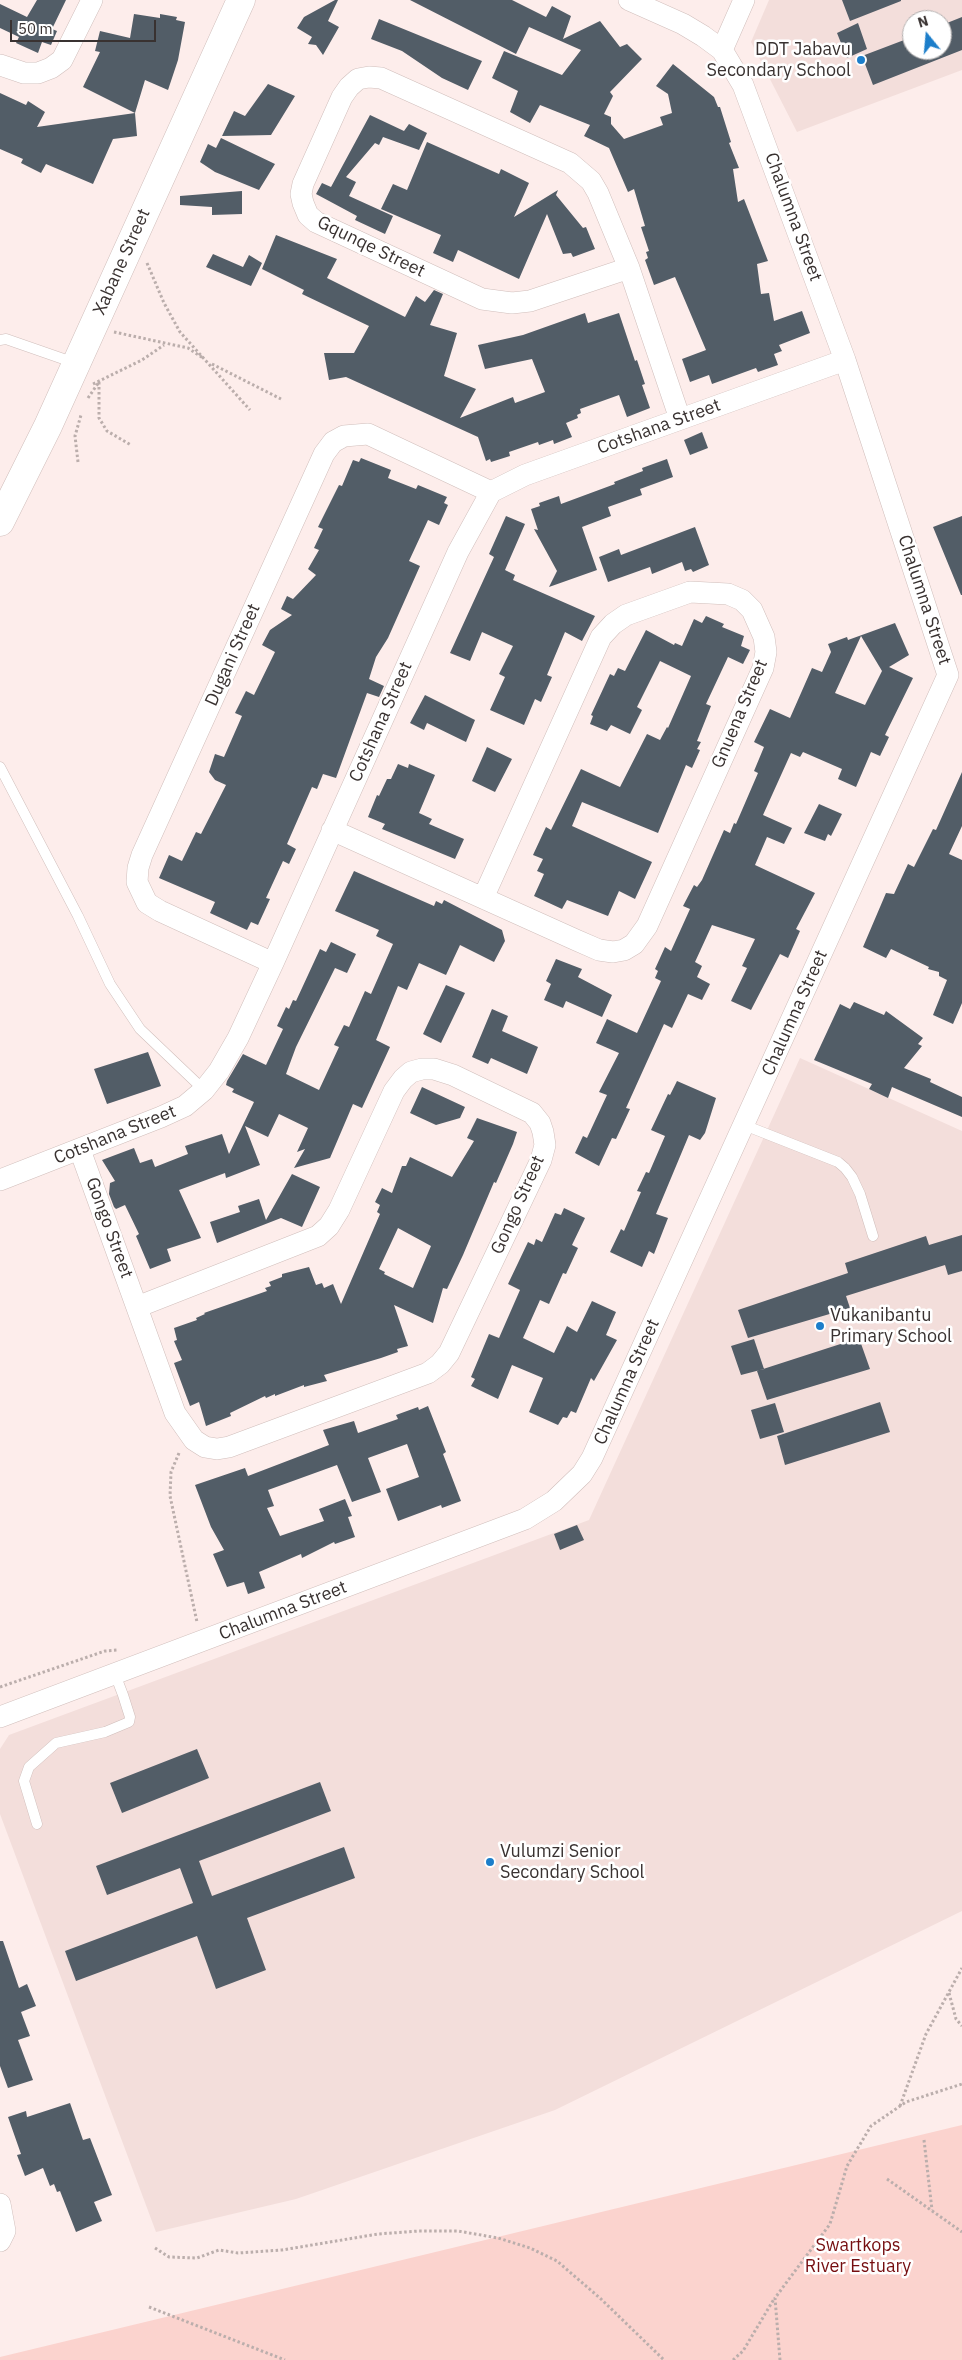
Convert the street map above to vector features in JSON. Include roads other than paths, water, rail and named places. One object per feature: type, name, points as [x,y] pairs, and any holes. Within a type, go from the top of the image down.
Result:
[{"type":"street","points":[[0,65],[24,73],[38,73],[51,68],[62,60],[92,0]]},
{"type":"street","name":"Xabane Street","points":[[0,522],[84,375],[93,326],[241,0]]},
{"type":"street","name":"Chalumna Street","points":[[0,1717],[525,1519],[554,1501],[582,1474],[592,1458],[744,1125],[955,678],[845,360],[750,100],[735,70],[722,50],[683,24],[629,0]]},
{"type":"street","points":[[722,50],[744,0]]},
{"type":"street","name":"Gqunqe Street","points":[[629,268],[530,301],[512,304],[482,299],[316,222],[308,215],[303,203],[301,194],[303,184],[342,97],[349,87],[358,80],[381,78],[558,157],[580,171],[591,181],[598,192],[629,268],[680,419]]},
{"type":"street","name":"Cotshana Street","points":[[0,1180],[169,1114],[185,1106],[204,1090],[219,1071],[238,1038],[273,963],[458,552],[491,492],[525,475],[845,360]]},
{"type":"street","name":"Dugani Street","points":[[273,963],[160,911],[148,903],[137,882],[138,868],[146,846],[324,454],[333,442],[344,436],[368,434],[491,492]]},
{"type":"street","name":"Gnuena Street","points":[[332,830],[483,898],[599,950],[613,952],[624,950],[634,944],[647,926],[763,668],[766,652],[764,637],[752,610],[742,600],[728,594],[690,592],[626,615],[612,624],[601,637],[483,898]]},
{"type":"street","name":"Gongo Street","points":[[80,1150],[175,1413],[190,1435],[205,1447],[229,1447],[428,1373],[440,1364],[449,1353],[541,1160],[545,1145],[540,1123],[532,1113],[453,1075],[434,1069],[422,1069],[411,1072],[403,1078],[394,1091],[340,1210],[329,1226],[318,1236],[137,1307]]},
{"type":"street","points":[[0,2204],[4,2231],[0,2242]]},
{"type":"lane","points":[[0,340],[6,339],[84,375]]},
{"type":"lane","points":[[0,767],[78,916],[110,984],[140,1028],[204,1090]]},
{"type":"lane","points":[[744,1125],[772,1134],[838,1162],[852,1177],[873,1236]]},
{"type":"lane","points":[[38,1824],[24,1781],[30,1767],[56,1743],[105,1732],[129,1722],[130,1717],[123,1694],[124,1671]]},
{"type":"place","name":"DDT Jabavu Secondary School","points":[[861,60]]},
{"type":"place","name":"Vukanibantu Primary School","points":[[820,1326]]},
{"type":"place","name":"Vulumzi Senior Secondary School","points":[[490,1862]]},
{"type":"park label","name":"Swartkops River Estuary","points":[[858,2256]]}]
